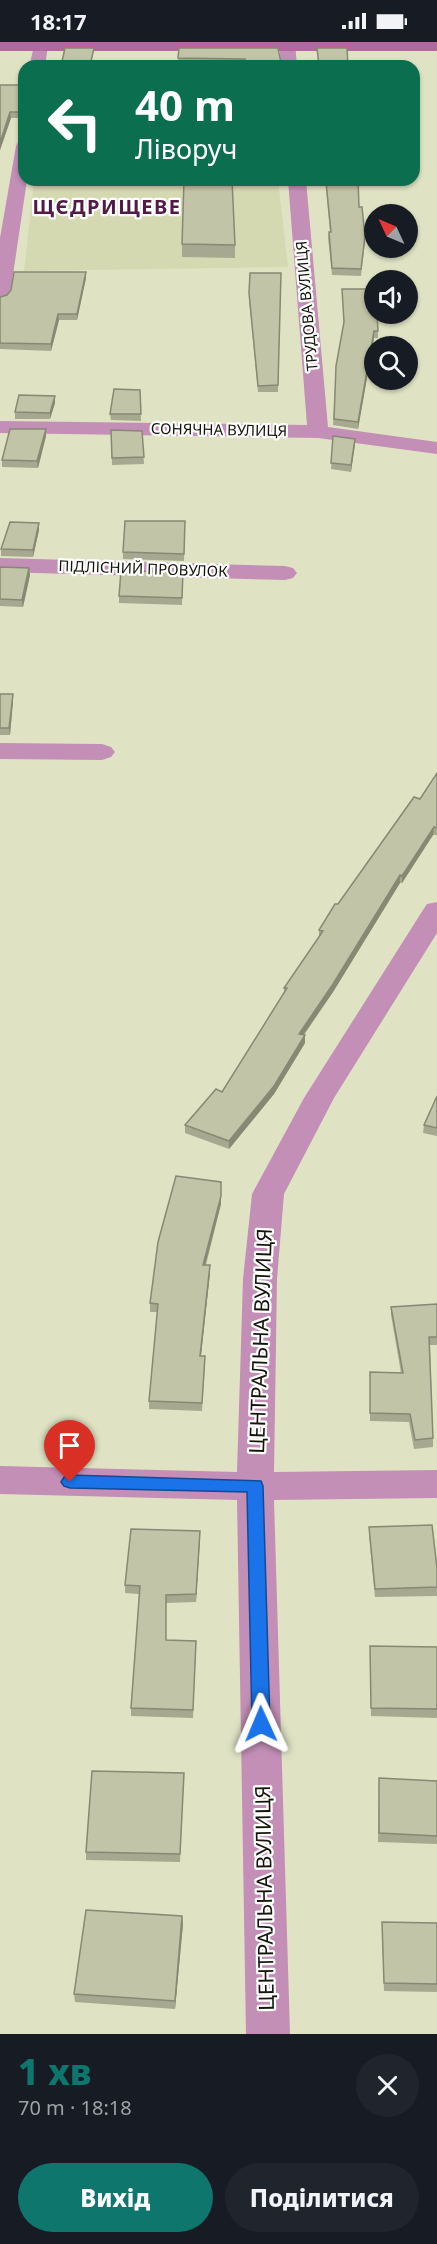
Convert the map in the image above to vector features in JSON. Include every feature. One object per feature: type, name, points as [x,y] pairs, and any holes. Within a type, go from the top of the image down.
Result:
[{"type":"street","points":[[288,44],[289,60]]},
{"type":"street","points":[[0,46],[288,44],[437,46]]},
{"type":"street","points":[[38,60],[40,46]]},
{"type":"street","points":[[0,295],[18,183]]},
{"type":"street","name":"ТРУДОВА ВУЛИЦЯ","points":[[298,186],[318,432]]},
{"type":"street","name":"СОНЯЧНА ВУЛИЦЯ","points":[[0,427],[318,432],[437,448]]},
{"type":"street","name":"ПІДЛІСНИЙ ПРОВУЛОК","points":[[0,565],[285,573]]},
{"type":"street","points":[[0,751],[102,752]]},
{"type":"street","name":"ЦЕНТРАЛЬНА ВУЛИЦЯ","points":[[268,2034],[255,1486],[260,1279],[268,1194],[319,1098],[437,910]]},
{"type":"street","points":[[0,1480],[255,1486],[437,1484]]},
{"type":"shaded area","points":[[33,186],[279,186],[288,267],[24,271]]},
{"type":"building","points":[[65,48],[94,48],[91,60],[62,60]]},
{"type":"building","points":[[179,48],[278,48],[280,60],[245,60],[178,58]]},
{"type":"building","points":[[317,48],[347,48],[348,60],[318,60]]},
{"type":"building","points":[[0,85],[18,85],[18,112],[10,112],[0,143]]},
{"type":"building","points":[[184,186],[232,186],[235,245],[182,244]]},
{"type":"building","points":[[326,186],[358,186],[359,207],[362,207],[364,226],[361,269],[332,268],[329,232],[331,232]]},
{"type":"building","points":[[14,272],[86,272],[77,314],[58,314],[51,344],[0,343],[0,297],[7,295],[11,290]]},
{"type":"building","points":[[250,273],[281,273],[278,385],[258,386],[249,293]]},
{"type":"building","points":[[342,289],[364,289],[364,324],[378,324],[378,331],[374,331],[373,336],[364,336],[364,388],[358,422],[334,419],[336,366],[344,322]]},
{"type":"building","points":[[114,389],[140,390],[141,414],[110,414]]},
{"type":"building","points":[[19,395],[55,396],[50,413],[15,412]]},
{"type":"building","points":[[10,429],[46,429],[37,461],[2,460]]},
{"type":"building","points":[[111,430],[142,431],[144,457],[112,458]]},
{"type":"building","points":[[333,436],[355,439],[351,465],[331,463]]},
{"type":"building","points":[[125,521],[185,521],[184,554],[123,552]]},
{"type":"building","points":[[10,522],[39,523],[33,550],[1,549]]},
{"type":"building","points":[[0,567],[29,568],[22,600],[0,599]]},
{"type":"building","points":[[121,571],[183,572],[182,598],[119,596]]},
{"type":"building","points":[[0,694],[13,694],[9,728],[0,728]]},
{"type":"building","points":[[437,773],[437,828],[434,827],[402,876],[400,875],[333,984],[299,1034],[305,1035],[274,1086],[229,1141],[185,1125],[216,1089],[222,1092],[287,988],[284,988],[323,931],[319,930],[335,904],[338,904],[414,797],[420,799]]},
{"type":"building","points":[[437,1096],[437,1128],[424,1125]]},
{"type":"building","points":[[176,1176],[221,1182],[221,1196],[203,1265],[210,1265],[200,1356],[205,1356],[202,1403],[149,1401],[158,1304],[150,1303],[158,1242]]},
{"type":"building","points":[[437,1304],[437,1337],[429,1337],[433,1438],[415,1440],[410,1414],[370,1413],[370,1372],[403,1373],[391,1307]]},
{"type":"building","points":[[432,1525],[437,1587],[375,1589],[369,1527]]},
{"type":"building","points":[[131,1529],[200,1531],[196,1594],[166,1595],[166,1640],[196,1641],[193,1710],[131,1708],[140,1586],[125,1585]]},
{"type":"building","points":[[370,1646],[437,1647],[437,1709],[371,1708]]},
{"type":"building","points":[[92,1771],[184,1773],[180,1854],[86,1852]]},
{"type":"building","points":[[379,1778],[437,1781],[437,1836],[379,1833]]},
{"type":"building","points":[[86,1910],[182,1916],[175,2001],[74,1994]]},
{"type":"building","points":[[382,1922],[437,1923],[437,1984],[384,1983]]},
{"type":"district","name":"ЩЄДРИЩЕВЕ","points":[[107,207]]},
{"type":"route","points":[[70,1482],[255,1486],[261,1724]]}]
